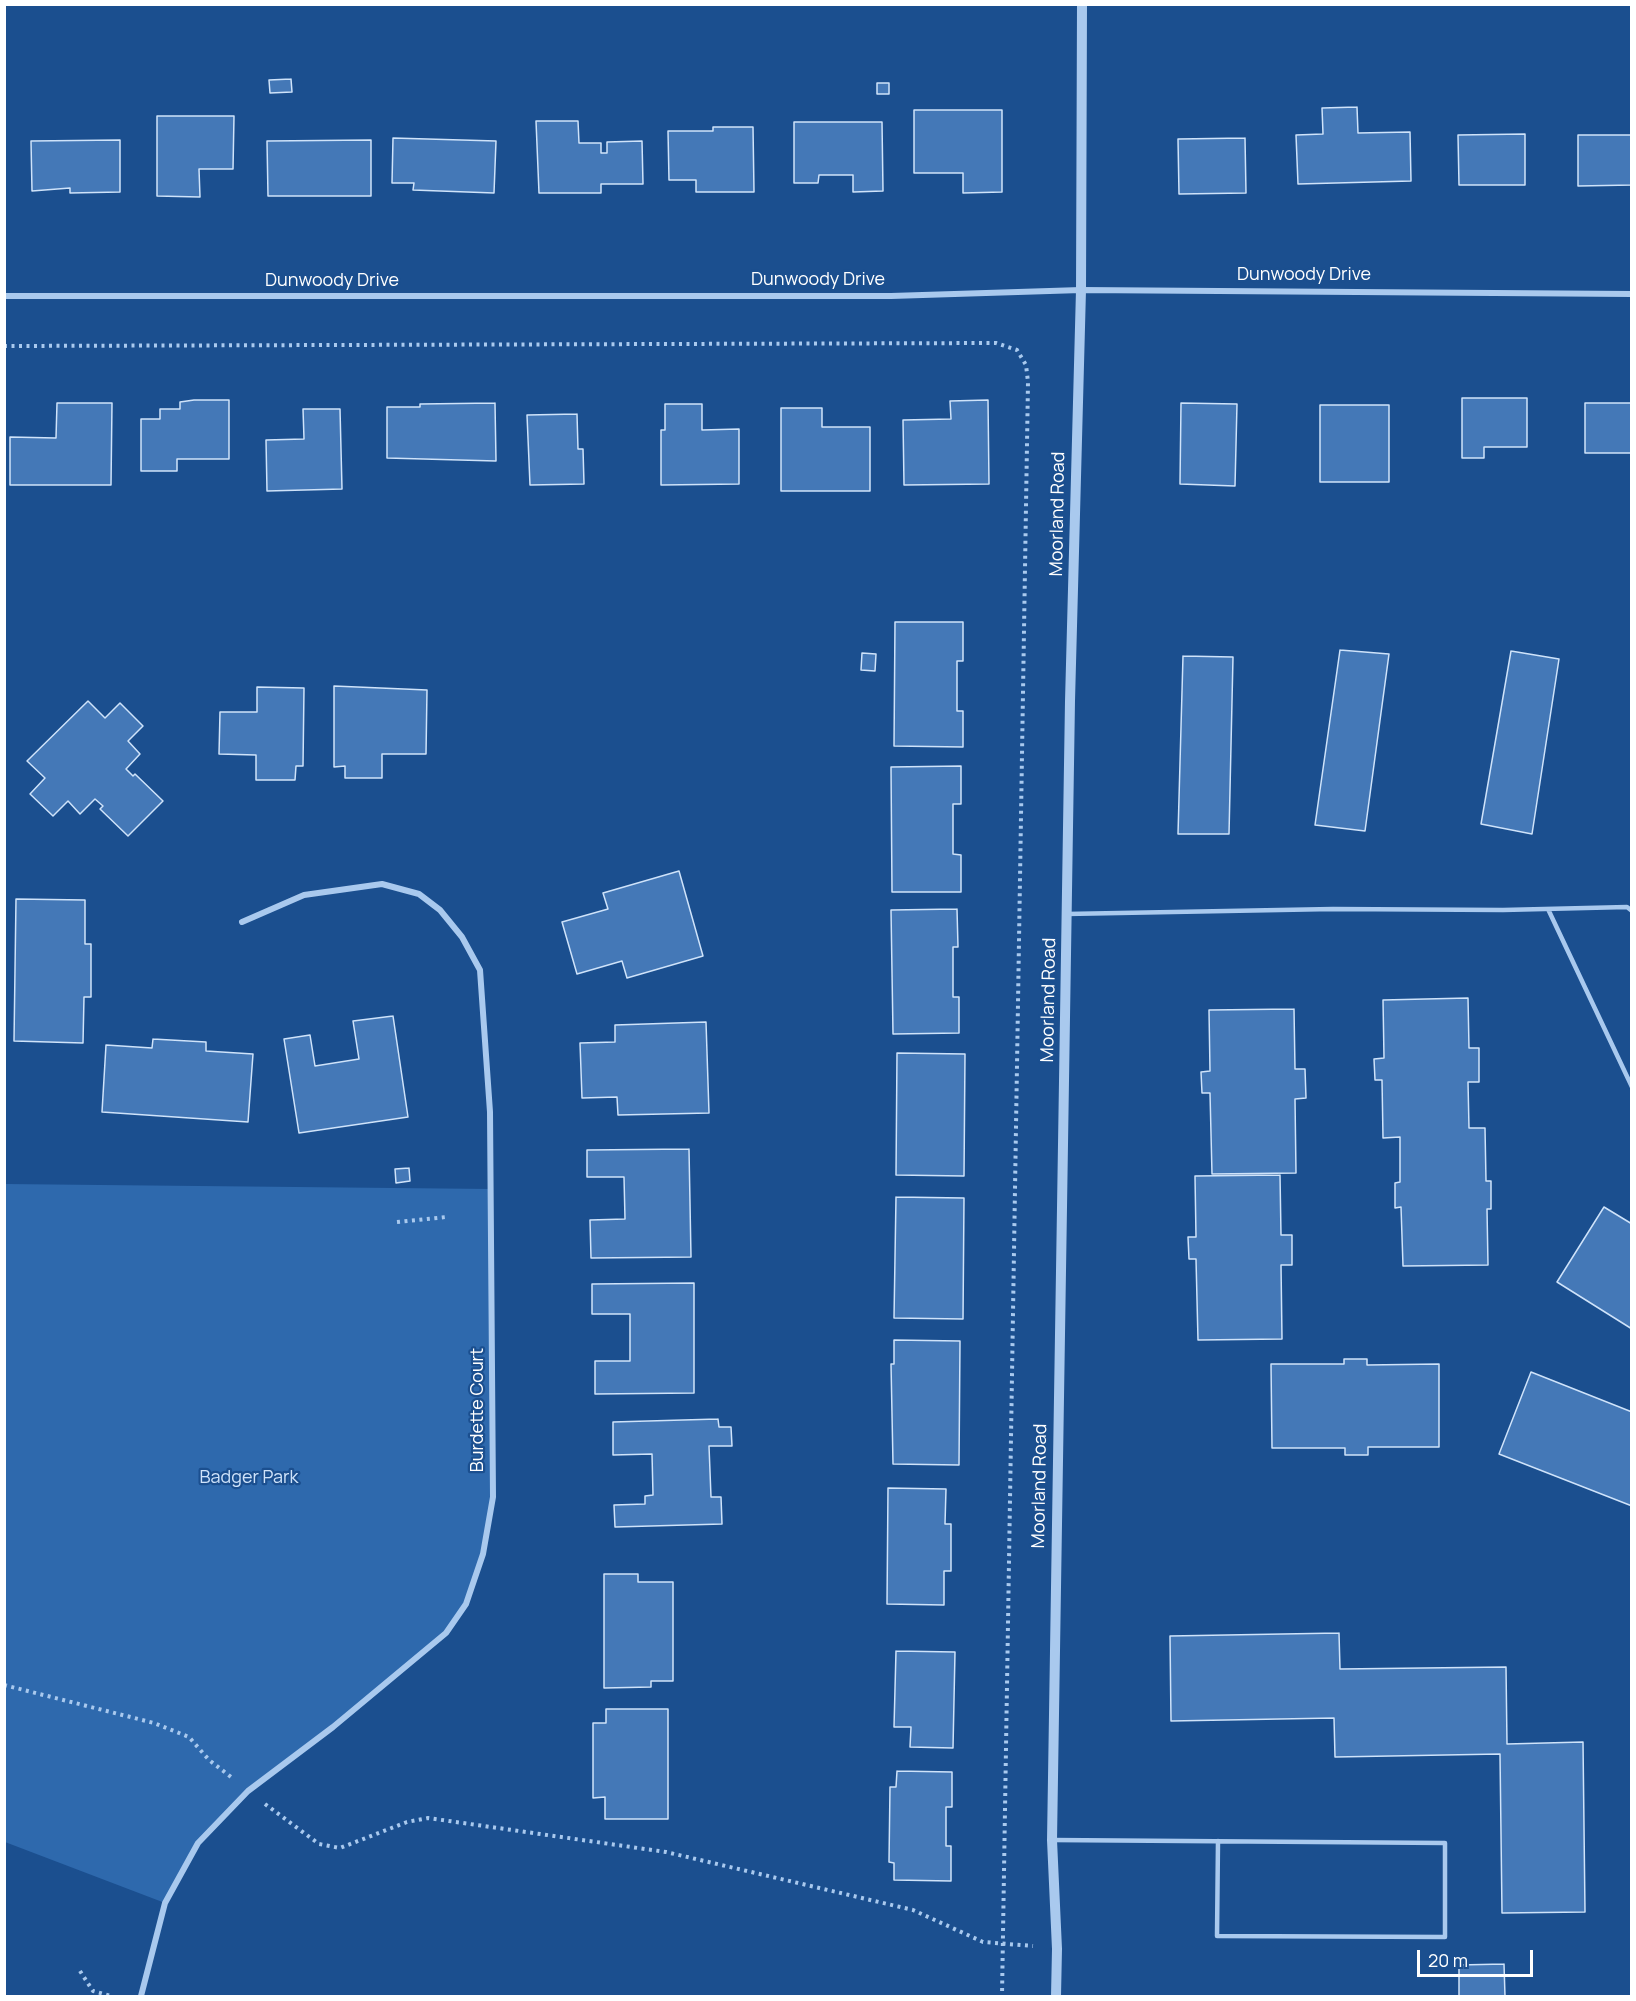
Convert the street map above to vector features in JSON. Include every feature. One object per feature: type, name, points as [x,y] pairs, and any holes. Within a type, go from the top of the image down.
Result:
[{"type":"street","name":"Moorland Road","points":[[1056,1996],[1057,1949],[1052,1840],[1066,914],[1081,290],[1082,4]]},
{"type":"street","name":"Dunwoody Drive","points":[[4,296],[891,296],[1081,290],[1632,294]]},
{"type":"street","name":"Burdette Court","points":[[141,1996],[165,1903],[198,1843],[248,1791],[333,1727],[446,1633],[466,1604],[483,1554],[493,1497],[490,1112],[480,970],[462,937],[440,910],[419,894],[382,884],[304,895],[242,922]]},
{"type":"lane","points":[[1066,914],[1333,909],[1627,907],[1632,910]]},
{"type":"lane","points":[[1548,909],[1632,1087]]},
{"type":"lane","points":[[1052,1840],[1218,1841],[1445,1843],[1445,1937],[1217,1936],[1218,1841]]},
{"type":"path","points":[[4,346],[996,343],[1017,350],[1026,365],[1028,382],[1002,1996]]},
{"type":"path","points":[[397,1222],[446,1218]]},
{"type":"path","points":[[4,1685],[8,1688],[154,1724],[189,1737],[209,1760],[319,1844],[340,1848],[406,1822],[428,1818],[666,1852],[913,1910],[983,1942],[1002,1943]]},
{"type":"path","points":[[80,1971],[93,1991],[111,1996]]},
{"type":"green space","name":"Badger Park","points":[[4,1184],[492,1189],[493,1497],[483,1554],[466,1604],[446,1633],[333,1727],[248,1791],[198,1843],[165,1903],[5,1842]]},
{"type":"building","points":[[291,79],[292,92],[270,93],[269,80]]},
{"type":"building","points":[[877,83],[889,83],[889,94],[877,94]]},
{"type":"building","points":[[1357,107],[1358,133],[1410,132],[1411,181],[1298,184],[1296,135],[1323,134],[1322,108]]},
{"type":"building","points":[[914,110],[1002,110],[1002,192],[963,193],[963,173],[914,173]]},
{"type":"building","points":[[157,116],[234,116],[233,169],[199,169],[200,197],[157,196]]},
{"type":"building","points":[[536,121],[578,121],[579,143],[601,143],[601,153],[607,153],[607,142],[642,141],[643,184],[601,184],[601,193],[539,193]]},
{"type":"building","points":[[794,122],[882,122],[883,191],[853,192],[853,175],[819,175],[818,183],[794,183]]},
{"type":"building","points":[[713,127],[753,127],[754,192],[696,192],[696,180],[669,180],[668,131],[713,131]]},
{"type":"building","points":[[1525,134],[1525,185],[1459,185],[1458,135]]},
{"type":"building","points":[[1578,135],[1632,135],[1632,185],[1578,186]]},
{"type":"building","points":[[393,138],[496,141],[494,193],[413,190],[414,183],[392,183]]},
{"type":"building","points":[[1245,138],[1246,193],[1179,194],[1178,139]]},
{"type":"building","points":[[120,140],[120,192],[70,193],[70,188],[32,191],[31,141]]},
{"type":"building","points":[[371,140],[371,196],[268,196],[267,141]]},
{"type":"building","points":[[1462,398],[1527,398],[1527,447],[1484,447],[1484,458],[1462,458]]},
{"type":"building","points":[[229,400],[229,459],[177,459],[177,471],[141,471],[141,419],[160,419],[160,409],[180,409],[180,402]]},
{"type":"building","points":[[988,400],[989,484],[904,485],[903,420],[951,419],[950,401]]},
{"type":"building","points":[[57,403],[112,403],[111,485],[10,485],[10,437],[56,438]]},
{"type":"building","points":[[495,403],[496,461],[387,458],[387,407]]},
{"type":"building","points":[[1181,403],[1237,404],[1235,486],[1180,484]]},
{"type":"building","points":[[1585,403],[1632,403],[1632,453],[1585,453]]},
{"type":"building","points":[[665,404],[702,404],[702,430],[739,429],[739,484],[661,485],[661,430],[665,430]]},
{"type":"building","points":[[1320,405],[1389,405],[1389,482],[1320,482]]},
{"type":"building","points":[[781,408],[822,408],[822,427],[870,427],[870,491],[781,491]]},
{"type":"building","points":[[303,409],[340,409],[342,489],[267,491],[266,440],[304,439]]},
{"type":"building","points":[[577,414],[578,449],[583,449],[584,484],[530,485],[527,415]]},
{"type":"building","points":[[895,622],[963,622],[963,661],[957,661],[957,711],[963,711],[963,747],[894,746]]},
{"type":"building","points":[[1340,650],[1389,654],[1365,831],[1315,825]]},
{"type":"building","points":[[1511,651],[1559,659],[1532,834],[1481,824]]},
{"type":"building","points":[[862,653],[876,654],[875,671],[861,670]]},
{"type":"building","points":[[1183,656],[1233,657],[1229,834],[1178,834]]},
{"type":"building","points":[[334,686],[427,690],[426,754],[382,754],[382,778],[345,778],[345,766],[334,767]]},
{"type":"building","points":[[257,687],[304,688],[303,766],[296,766],[295,780],[256,780],[256,755],[219,754],[220,712],[257,712]]},
{"type":"building","points":[[88,701],[105,718],[120,703],[143,726],[128,741],[140,754],[126,769],[133,776],[135,774],[163,801],[128,836],[100,809],[103,806],[95,799],[80,814],[68,801],[53,816],[30,794],[45,778],[27,761]]},
{"type":"building","points":[[961,766],[961,804],[953,804],[953,854],[961,855],[961,892],[892,892],[891,767]]},
{"type":"building","points":[[679,871],[703,956],[627,978],[622,961],[577,974],[562,922],[608,909],[603,893]]},
{"type":"building","points":[[16,899],[85,900],[85,944],[91,944],[91,997],[84,997],[83,1043],[14,1041]]},
{"type":"building","points":[[957,909],[958,947],[953,947],[953,997],[959,997],[959,1033],[893,1034],[891,910]]},
{"type":"building","points":[[1468,998],[1469,1048],[1479,1048],[1479,1082],[1468,1082],[1469,1128],[1485,1128],[1486,1181],[1491,1181],[1491,1209],[1487,1209],[1488,1265],[1403,1266],[1401,1207],[1395,1208],[1395,1183],[1400,1182],[1400,1137],[1383,1138],[1382,1080],[1375,1080],[1374,1059],[1384,1058],[1383,1000]]},
{"type":"building","points":[[1294,1009],[1295,1069],[1305,1069],[1306,1098],[1295,1099],[1296,1173],[1212,1174],[1210,1093],[1202,1093],[1201,1072],[1210,1071],[1209,1010]]},
{"type":"building","points":[[393,1016],[408,1117],[299,1133],[284,1039],[310,1035],[315,1066],[359,1059],[353,1021]]},
{"type":"building","points":[[706,1022],[709,1113],[618,1115],[617,1097],[582,1098],[580,1043],[615,1042],[615,1025]]},
{"type":"building","points":[[153,1039],[206,1042],[206,1051],[253,1054],[248,1122],[102,1112],[106,1045],[152,1048]]},
{"type":"building","points":[[897,1053],[965,1054],[964,1176],[896,1175]]},
{"type":"building","points":[[689,1149],[691,1257],[591,1258],[590,1220],[625,1219],[624,1177],[587,1177],[587,1150]]},
{"type":"building","points":[[409,1168],[410,1181],[396,1183],[395,1169]]},
{"type":"building","points":[[1280,1175],[1281,1235],[1292,1235],[1292,1265],[1281,1265],[1282,1339],[1198,1340],[1196,1259],[1189,1259],[1188,1237],[1196,1237],[1195,1176]]},
{"type":"building","points":[[896,1197],[964,1198],[963,1319],[894,1318]]},
{"type":"building","points":[[1604,1207],[1632,1224],[1632,1329],[1557,1282]]},
{"type":"building","points":[[694,1283],[694,1393],[595,1394],[595,1361],[630,1361],[630,1314],[592,1314],[592,1284]]},
{"type":"building","points":[[894,1340],[960,1341],[959,1465],[893,1464],[891,1364],[894,1364]]},
{"type":"building","points":[[1344,1359],[1367,1359],[1367,1365],[1439,1364],[1439,1447],[1368,1447],[1368,1455],[1345,1455],[1345,1448],[1272,1448],[1271,1364],[1344,1364]]},
{"type":"building","points":[[1531,1372],[1632,1412],[1632,1506],[1499,1454]]},
{"type":"building","points":[[718,1419],[719,1427],[731,1427],[732,1446],[709,1446],[711,1497],[721,1497],[722,1524],[615,1527],[614,1505],[645,1504],[645,1496],[653,1495],[652,1454],[613,1455],[613,1422]]},
{"type":"building","points":[[888,1488],[946,1489],[945,1524],[951,1524],[951,1571],[944,1571],[944,1605],[887,1604]]},
{"type":"building","points":[[604,1574],[638,1574],[638,1582],[673,1582],[673,1681],[651,1681],[651,1687],[604,1688]]},
{"type":"building","points":[[1339,1633],[1340,1669],[1506,1667],[1507,1744],[1583,1742],[1585,1912],[1502,1913],[1500,1754],[1335,1757],[1334,1718],[1171,1721],[1170,1636]]},
{"type":"building","points":[[896,1651],[955,1652],[953,1748],[910,1747],[911,1727],[894,1727]]},
{"type":"building","points":[[606,1709],[668,1709],[668,1819],[605,1819],[605,1797],[593,1798],[593,1723],[606,1723]]},
{"type":"building","points":[[897,1771],[952,1772],[952,1807],[946,1807],[946,1846],[951,1846],[951,1881],[894,1880],[894,1863],[889,1862],[890,1787],[896,1787]]},
{"type":"building","points":[[1504,1964],[1505,1996],[1459,1996],[1459,1965]]}]
